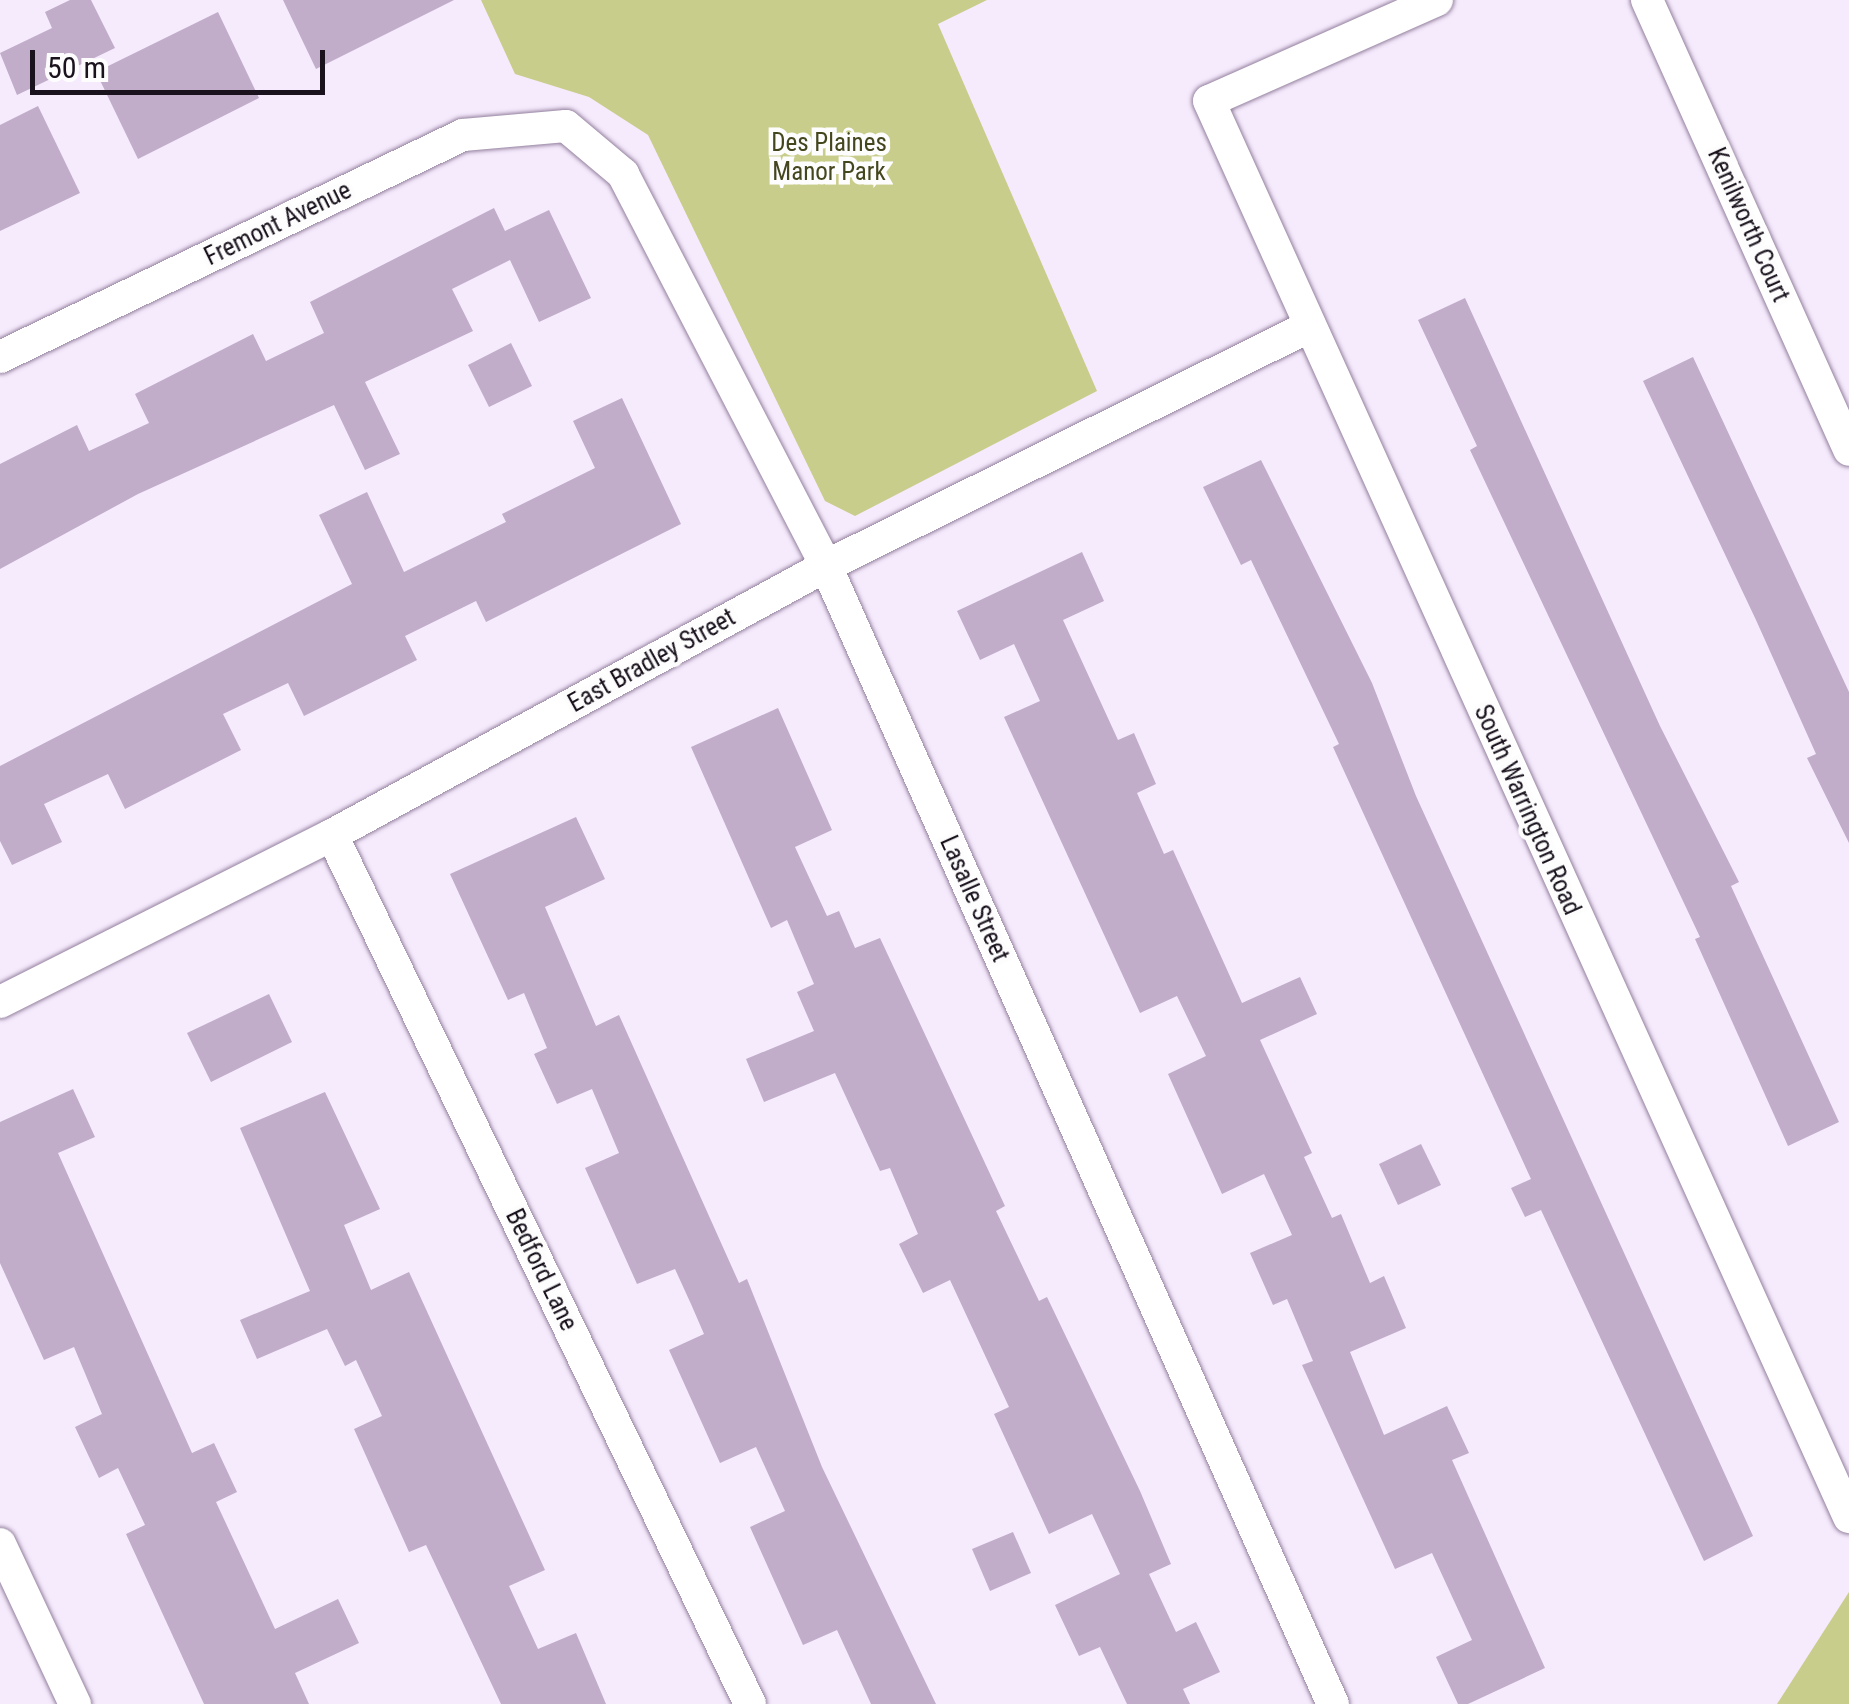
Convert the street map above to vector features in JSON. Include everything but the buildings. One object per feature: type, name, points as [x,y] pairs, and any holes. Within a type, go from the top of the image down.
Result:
[{"type":"street","name":"South Warrington Road","points":[[1437,0],[1209,102],[1849,1517]]},
{"type":"street","name":"Kenilworth Court","points":[[1647,0],[1849,450]]},
{"type":"street","name":"Fremont Avenue","points":[[0,357],[464,135],[566,126]]},
{"type":"street","name":"Lasalle Street","points":[[566,126],[624,174],[826,566],[1333,1704]]},
{"type":"street","name":"East Bradley Street","points":[[0,1002],[332,835],[826,566],[1308,327]]},
{"type":"street","name":"Bedford Lane","points":[[332,835],[750,1704]]},
{"type":"street","points":[[0,1544],[75,1704]]},
{"type":"green space","name":"Des Plaines Manor Park","points":[[481,0],[987,0],[938,24],[1097,391],[855,516],[825,501],[648,135],[589,97],[515,74]]},
{"type":"green space","points":[[1849,1592],[1849,1704],[1777,1704]]}]
